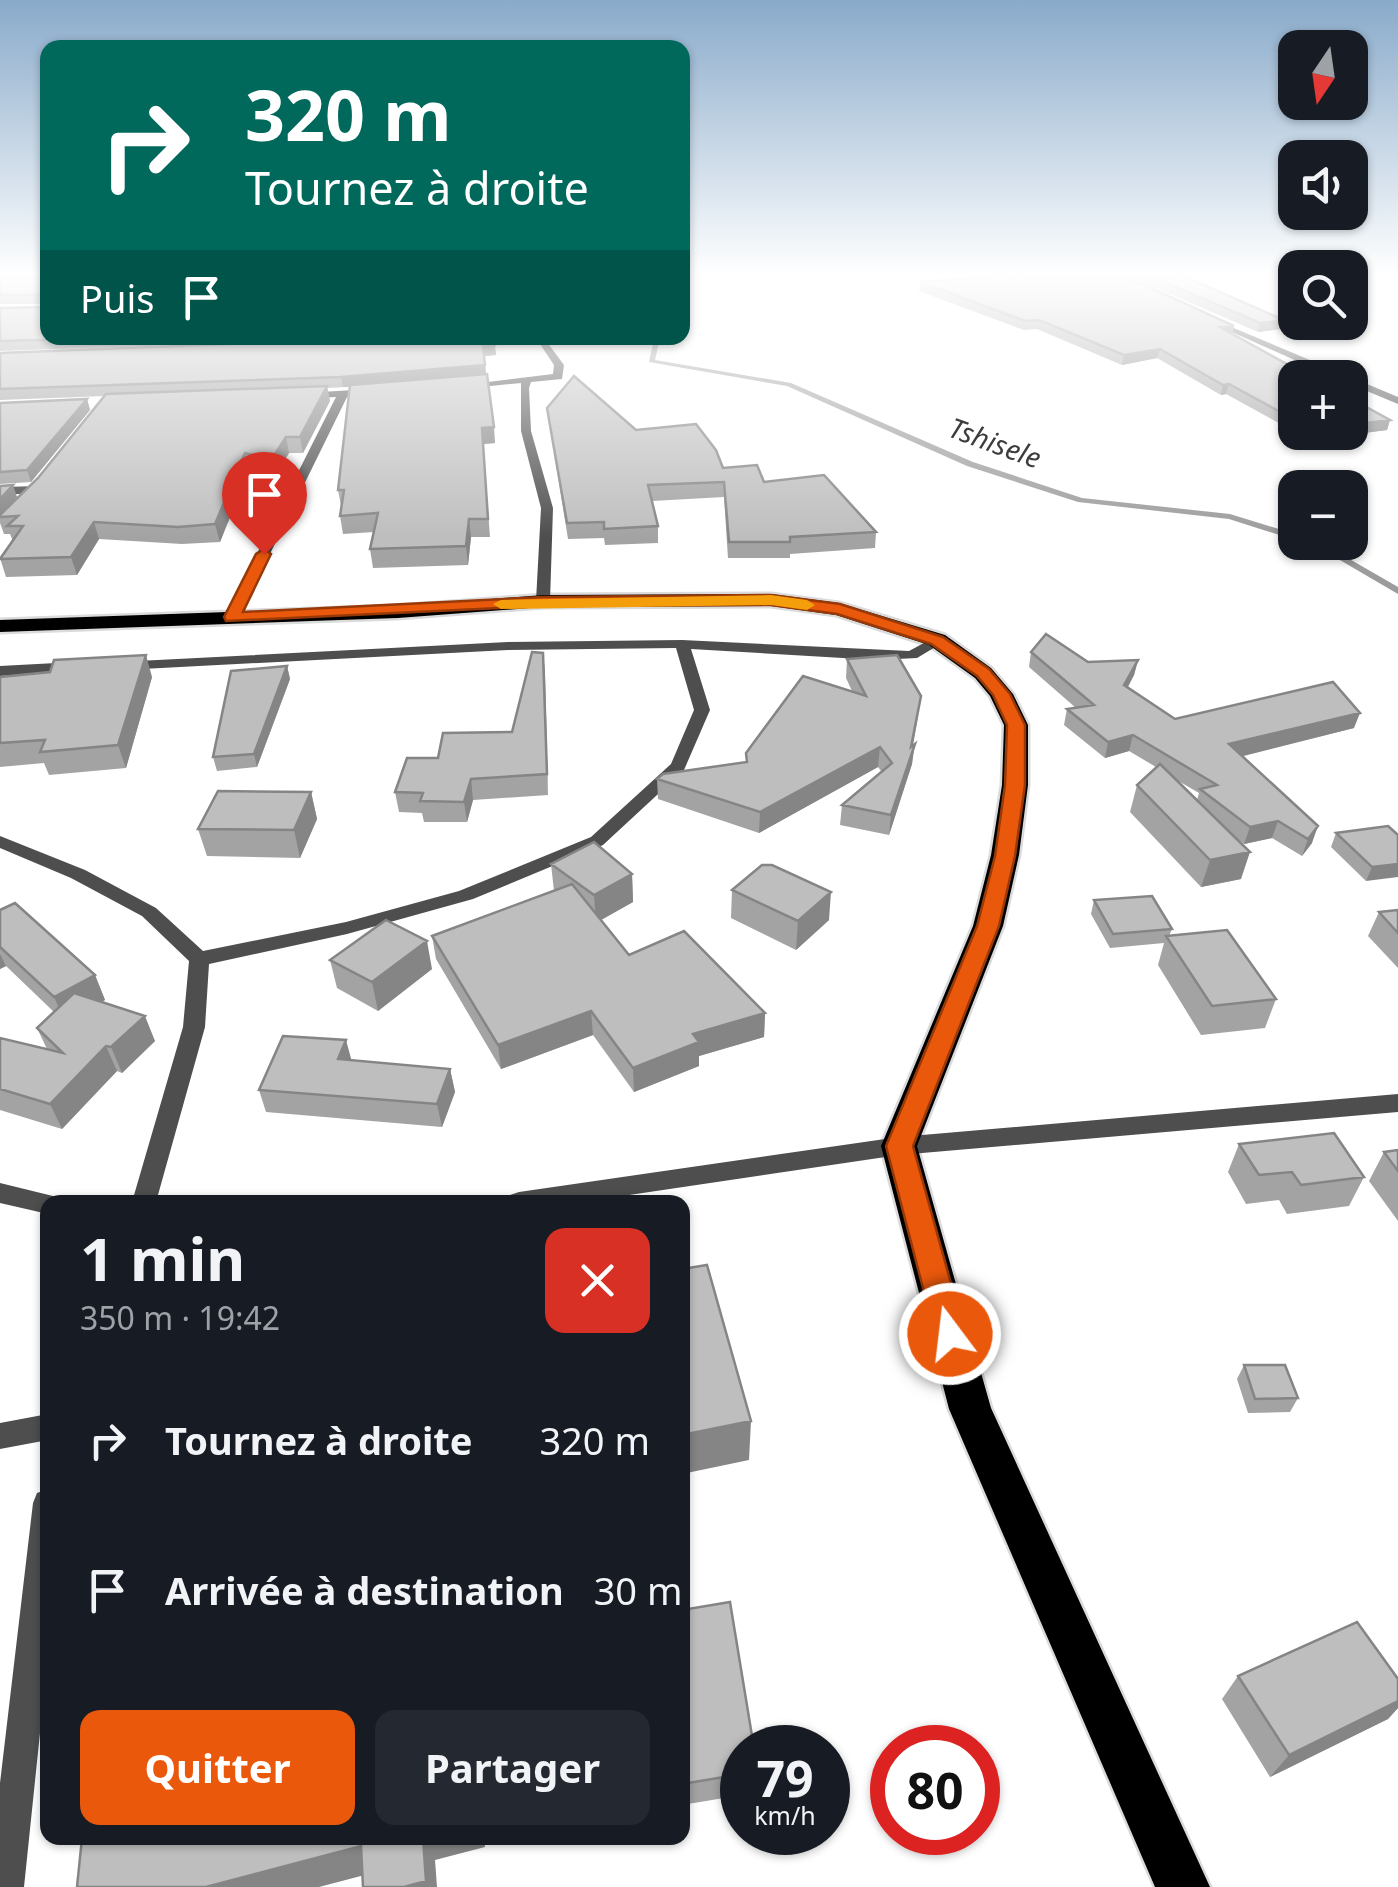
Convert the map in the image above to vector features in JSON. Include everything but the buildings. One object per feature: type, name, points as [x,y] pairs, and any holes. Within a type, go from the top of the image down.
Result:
[{"type":"highway","points":[[0,626],[543,602],[771,600],[840,609],[937,640],[983,672],[1001,694],[1016,725],[1015,785],[1005,856],[988,926],[899,1146],[970,1409],[1183,1887]]},
{"type":"street","points":[[454,386],[527,382],[558,376],[557,362]]},
{"type":"street","points":[[527,382],[526,431],[547,508],[543,602]]},
{"type":"street","points":[[1368,387],[1398,401]]},
{"type":"street","points":[[283,397],[380,392]]},
{"type":"street","points":[[232,617],[343,394]]},
{"type":"street","points":[[25,503],[48,475]]},
{"type":"street","points":[[0,491],[37,490]]},
{"type":"street","points":[[0,670],[488,646],[682,644],[877,656],[912,654],[937,640]]},
{"type":"street","points":[[199,960],[347,928],[466,894],[597,841],[678,766],[702,710],[682,644]]},
{"type":"street","points":[[0,841],[78,874],[149,912],[199,960]]},
{"type":"street","points":[[146,1195],[194,1026],[199,960]]},
{"type":"street","points":[[567,1195],[899,1146],[1398,1103]]},
{"type":"street","points":[[0,1193],[40,1202]]},
{"type":"street","points":[[0,1436],[40,1428]]},
{"type":"street","points":[[6,1887],[40,1576]]},
{"type":"waterway","name":"Tshisele","points":[[657,362],[789,384],[970,464],[1081,500],[1230,517],[1278,532]]},
{"type":"waterway","name":"Tshisele","points":[[1344,560],[1398,591]]},
{"type":"slow traffic","points":[[501,604],[771,600],[807,605]]},
{"type":"route","points":[[264,554],[232,617],[398,612],[543,602],[771,600],[840,609],[937,640],[983,672],[1001,694],[1016,725],[1015,785],[1005,856],[988,926],[899,1146],[950,1334]]}]
